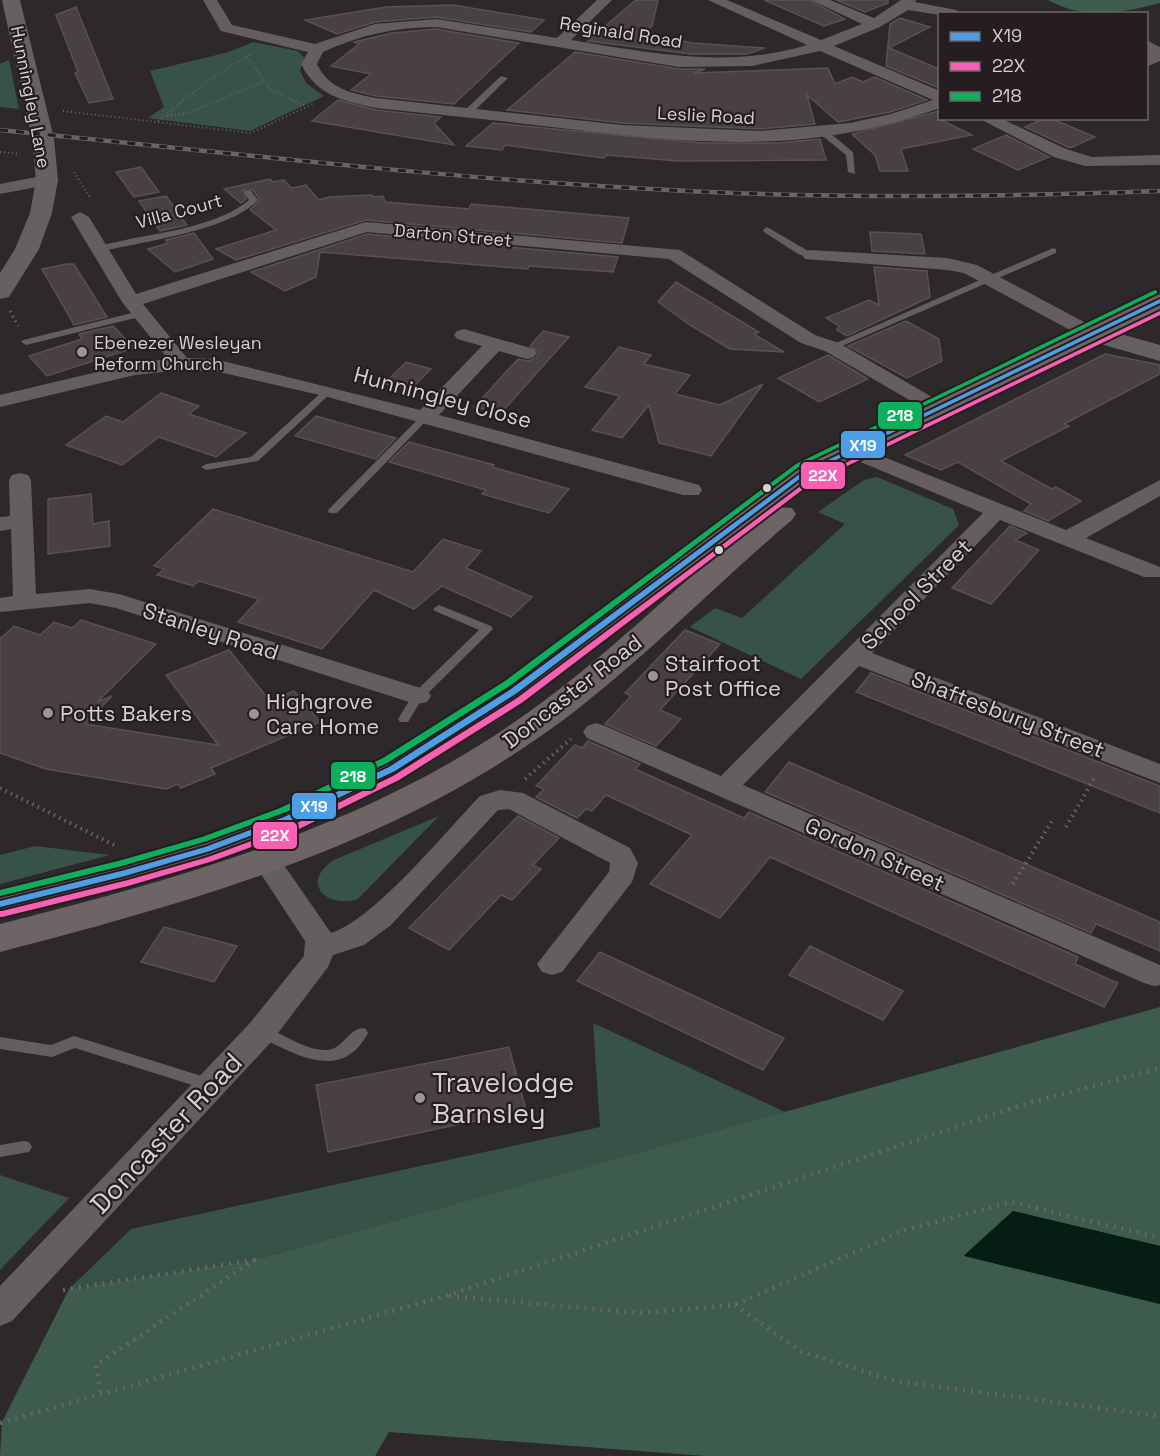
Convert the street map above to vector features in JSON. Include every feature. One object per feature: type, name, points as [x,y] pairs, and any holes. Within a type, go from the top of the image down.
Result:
[{"type":"highway","name":"Doncaster Road","points":[[0,904],[201,853],[329,801],[396,765],[477,716],[548,667],[754,508],[803,474],[845,456],[937,408],[1160,301]]},
{"type":"highway","name":"Doncaster Road","points":[[0,938],[136,903],[267,861],[379,815],[469,767],[536,724],[575,694],[812,489],[845,456]]},
{"type":"main road","name":"Hunningley Lane","points":[[0,292],[27,249],[41,213],[47,180],[46,160],[36,107],[11,0]]},
{"type":"main road","points":[[1092,334],[1160,354]]},
{"type":"street","points":[[210,0],[226,28],[254,37],[317,49]]},
{"type":"street","points":[[561,42],[605,0]]},
{"type":"street","points":[[715,0],[938,97]]},
{"type":"street","points":[[818,0],[875,24]]},
{"type":"street","points":[[907,3],[947,12]]},
{"type":"street","name":"Reginald Road","points":[[317,49],[355,31],[415,22],[561,42],[679,62],[718,65],[762,62],[822,47],[875,24],[907,3]]},
{"type":"street","points":[[1148,62],[1160,54],[1149,37]]},
{"type":"street","name":"Leslie Road","points":[[317,49],[309,64],[314,78],[337,93],[376,103],[708,137],[763,138],[864,126],[938,103]]},
{"type":"street","points":[[990,120],[1060,153],[1091,162],[1160,160]]},
{"type":"street","points":[[0,189],[47,180]]},
{"type":"street","points":[[80,217],[136,308],[155,333],[167,342],[181,364]]},
{"type":"street","name":"Darton Street","points":[[136,308],[366,227],[674,254],[778,311],[808,339],[832,347],[937,408]]},
{"type":"street","points":[[811,255],[850,265],[947,264],[970,269],[1092,334]]},
{"type":"street","points":[[464,336],[527,353]]},
{"type":"street","points":[[425,417],[495,344]]},
{"type":"street","name":"Hunningley Close","points":[[0,401],[135,369],[181,364],[215,364],[328,391],[691,490]]},
{"type":"street","points":[[845,456],[998,511],[1152,572]]},
{"type":"street","points":[[20,480],[11,523],[25,600]]},
{"type":"street","points":[[1067,539],[1160,487]]},
{"type":"street","name":"School Street","points":[[725,788],[998,511]]},
{"type":"street","name":"Stanley Road","points":[[0,605],[25,600],[90,596],[118,601],[418,696]]},
{"type":"street","name":"Shaftesbury Street","points":[[855,655],[1160,774]]},
{"type":"street","name":"Gordon Street","points":[[596,732],[1154,975]]},
{"type":"street","points":[[267,861],[314,928],[321,948],[354,937],[381,917],[489,803],[512,802],[620,855],[624,863],[622,875],[552,964]]},
{"type":"street","name":"Doncaster Road","points":[[6,1304],[261,1032],[300,986],[318,959],[321,948]]},
{"type":"lane","points":[[467,113],[504,78]]},
{"type":"lane","points":[[823,132],[850,154],[852,172]]},
{"type":"lane","name":"Villa Court","points":[[99,249],[150,236],[173,233],[243,210],[255,200],[248,193]]},
{"type":"lane","points":[[767,230],[801,252],[811,255]]},
{"type":"lane","points":[[832,347],[1053,251]]},
{"type":"lane","points":[[26,342],[136,308]]},
{"type":"lane","points":[[206,467],[254,459],[328,391]]},
{"type":"lane","points":[[333,511],[425,417]]},
{"type":"lane","points":[[404,719],[418,696],[487,629],[439,609]]},
{"type":"lane","points":[[261,1032],[312,1053],[331,1056],[347,1048],[361,1033]]},
{"type":"lane","points":[[0,1043],[52,1051],[74,1042],[212,1086]]},
{"type":"lane","points":[[0,1151],[24,1148]]},
{"type":"path","points":[[158,122],[207,81],[256,51]]},
{"type":"path","points":[[247,57],[259,70],[263,82],[279,97],[304,105]]},
{"type":"path","points":[[166,116],[188,113],[263,82]]},
{"type":"path","points":[[36,107],[251,133],[337,93]]},
{"type":"path","points":[[512,802],[585,727],[596,732]]},
{"type":"path","points":[[1066,827],[1109,754]]},
{"type":"path","points":[[0,788],[155,866]]},
{"type":"path","points":[[999,907],[1053,821]]},
{"type":"path","points":[[1,1422],[445,1296],[1022,1105],[1160,1068]]},
{"type":"path","points":[[445,1296],[640,1313],[734,1305],[906,1230],[1011,1202],[1160,1238]]},
{"type":"path","points":[[6,1304],[254,1260],[96,1365],[100,1393]]},
{"type":"path","points":[[734,1305],[800,1351],[895,1381],[1160,1416]]},
{"type":"shaded area","points":[[1048,0],[1160,0],[1160,3],[1117,12],[1089,12],[1062,6]]},
{"type":"shaded area","points":[[253,42],[298,51],[304,57],[300,71],[307,84],[324,96],[250,131],[148,118],[164,107],[150,71],[229,52]]},
{"type":"shaded area","points":[[9,60],[19,109],[0,107],[0,64]]},
{"type":"shaded area","points":[[877,477],[953,509],[959,525],[801,679],[690,627],[715,608],[742,618],[845,524],[818,512],[864,480]]},
{"type":"shaded area","points":[[439,816],[358,899],[336,900],[321,892],[318,885],[319,877],[334,860]]},
{"type":"shaded area","points":[[35,846],[110,855],[0,884],[0,855]]},
{"type":"shaded area","points":[[1160,1007],[1160,1246],[1013,1211],[964,1255],[1160,1304],[1160,1456],[705,1456],[389,1432],[375,1456],[0,1456],[2,1422],[69,1289],[254,1260]]},
{"type":"shaded area","points":[[593,1023],[785,1112],[254,1260],[69,1289],[131,1229],[600,1127]]},
{"type":"shaded area","points":[[0,1175],[69,1198],[0,1270]]},
{"type":"shaded area","points":[[1013,1211],[1160,1246],[1160,1304],[964,1256]]},
{"type":"building","points":[[636,0],[658,0],[652,26],[643,34],[693,43],[765,48],[747,54],[690,54],[588,41],[595,35],[586,28],[590,25],[604,27]]},
{"type":"building","points":[[764,0],[809,0],[845,19],[824,26]]},
{"type":"building","points":[[836,0],[888,0],[888,3],[865,12]]},
{"type":"building","points":[[453,5],[544,20],[531,32],[436,17],[375,22],[337,34],[305,20],[386,7]]},
{"type":"building","points":[[76,7],[113,99],[89,103],[75,73],[78,72],[56,15]]},
{"type":"building","points":[[900,18],[930,27],[889,48],[938,69],[938,88],[886,66],[890,24]]},
{"type":"building","points":[[436,29],[519,43],[454,104],[376,96],[351,90],[371,74],[331,66],[359,44],[354,42],[392,33]]},
{"type":"building","points":[[575,52],[679,69],[705,69],[694,73],[828,68],[835,84],[852,77],[863,82],[875,77],[927,100],[890,112],[838,122],[807,95],[815,124],[760,129],[622,123],[507,110]]},
{"type":"building","points":[[338,100],[376,110],[441,117],[434,123],[454,145],[312,121]]},
{"type":"building","points":[[938,111],[938,120],[972,135],[901,149],[908,171],[880,171],[875,155],[852,134]]},
{"type":"building","points":[[1041,120],[1055,120],[1095,137],[1070,148],[1025,127]]},
{"type":"building","points":[[493,123],[702,143],[778,143],[820,139],[826,160],[678,161],[606,155],[604,158],[505,145],[502,150],[466,146]]},
{"type":"building","points":[[1006,135],[1049,157],[1018,170],[973,149]]},
{"type":"building","points":[[141,167],[159,192],[134,197],[116,172]]},
{"type":"building","points":[[270,179],[273,182],[284,180],[291,188],[306,185],[319,200],[329,197],[372,195],[373,197],[383,196],[385,202],[469,209],[471,204],[629,218],[622,243],[366,220],[236,260],[216,249],[276,230],[250,210],[260,200],[253,190],[243,190],[246,199],[241,203],[224,189]]},
{"type":"building","points":[[166,196],[187,225],[160,231],[139,201]]},
{"type":"building","points":[[870,232],[921,234],[925,254],[872,251]]},
{"type":"building","points":[[194,233],[213,259],[175,272],[148,249],[168,243],[166,240]]},
{"type":"building","points":[[367,234],[618,257],[613,272],[529,266],[528,269],[320,252],[316,277],[285,291],[251,272]]},
{"type":"building","points":[[74,264],[107,317],[74,325],[42,269]]},
{"type":"building","points":[[874,267],[927,271],[930,297],[847,336],[837,330],[839,326],[826,318],[869,300],[879,305]]},
{"type":"building","points":[[676,282],[759,332],[754,334],[784,352],[730,349],[690,325],[658,302]]},
{"type":"building","points":[[906,321],[939,339],[942,361],[907,378],[848,346]]},
{"type":"building","name":"Ebenezer Wesleyan Reform Church","points":[[113,326],[134,348],[47,376],[29,356],[82,339],[79,334]]},
{"type":"building","points":[[543,331],[569,337],[501,413],[474,407],[518,359],[528,361],[536,358],[539,352],[530,346]]},
{"type":"building","points":[[619,347],[651,355],[644,364],[690,375],[675,394],[720,405],[763,384],[711,456],[659,443],[649,405],[622,438],[592,430],[620,396],[585,387]]},
{"type":"building","points":[[1105,354],[1160,365],[1160,374],[1064,424],[1069,426],[1001,461],[1052,489],[1056,487],[1081,501],[1048,521],[1024,511],[1031,504],[958,462],[941,470],[905,455]]},
{"type":"building","points":[[828,355],[868,379],[819,402],[778,378]]},
{"type":"building","points":[[406,362],[431,369],[411,389],[384,384]]},
{"type":"building","points":[[161,393],[199,406],[189,414],[246,433],[216,457],[159,437],[122,465],[66,445],[106,416],[123,422]]},
{"type":"building","points":[[316,416],[396,438],[376,459],[295,436]]},
{"type":"building","points":[[409,442],[494,465],[492,467],[569,489],[549,513],[482,494],[486,490],[389,462]]},
{"type":"building","points":[[91,494],[93,524],[109,521],[110,546],[48,554],[48,499]]},
{"type":"building","points":[[213,509],[413,572],[443,539],[481,551],[466,568],[532,597],[511,617],[442,586],[414,609],[374,590],[322,649],[238,622],[259,599],[199,581],[193,586],[157,575],[164,569],[154,566]]},
{"type":"building","points":[[1010,526],[1027,533],[1015,540],[1039,550],[991,604],[952,588]]},
{"type":"building","points":[[81,620],[156,644],[97,702],[112,696],[85,724],[218,745],[166,675],[229,650],[270,701],[294,691],[320,722],[211,768],[215,774],[181,788],[178,784],[166,789],[46,769],[0,753],[0,639],[14,626],[40,635],[54,622],[72,628]]},
{"type":"building","points":[[685,630],[720,644],[660,710],[681,719],[656,746],[605,724],[631,696],[625,693]]},
{"type":"building","points":[[871,673],[1160,786],[1160,813],[856,692]]},
{"type":"building","points":[[588,741],[640,764],[635,769],[744,818],[749,812],[1078,957],[1075,964],[1118,983],[1104,1007],[770,857],[720,918],[650,884],[692,835],[606,795],[592,811],[586,809],[577,818],[536,797],[544,789],[536,786],[575,745],[582,748]]},
{"type":"building","points":[[789,762],[1160,922],[1160,951],[1096,924],[1091,933],[765,792]]},
{"type":"building","points":[[518,816],[559,838],[533,865],[541,869],[512,900],[501,895],[449,950],[409,928]]},
{"type":"building","points":[[164,927],[237,946],[214,982],[141,962]]},
{"type":"building","points":[[810,946],[903,991],[883,1020],[789,975]]},
{"type":"building","points":[[600,952],[784,1038],[763,1070],[577,981]]},
{"type":"building","name":"Travelodge Barnsley","points":[[509,1047],[526,1110],[328,1152],[316,1085]]},
{"type":"railway","points":[[0,130],[418,172],[669,190],[792,195],[914,196],[1160,191]]},
{"type":"transit line","name":"218","points":[[0,893],[122,863],[204,839],[283,810],[386,760],[508,683],[798,465],[1155,292]]},
{"type":"transit line","name":"X19","points":[[0,904],[125,873],[207,849],[287,819],[392,769],[514,691],[803,474],[1160,301]]},
{"type":"transit line","name":"22X","points":[[2,914],[128,883],[210,859],[292,829],[396,778],[520,700],[808,483],[1160,313]]},
{"type":"place","name":"Ebenezer Wesleyan Reform Church","points":[[82,352]]},
{"type":"place","name":"Stairfoot Post Office","points":[[653,676]]},
{"type":"place","name":"Potts Bakers","points":[[48,713]]},
{"type":"place","name":"Highgrove Care Home","points":[[254,714]]},
{"type":"place","name":"Travelodge Barnsley","points":[[420,1098]]}]
